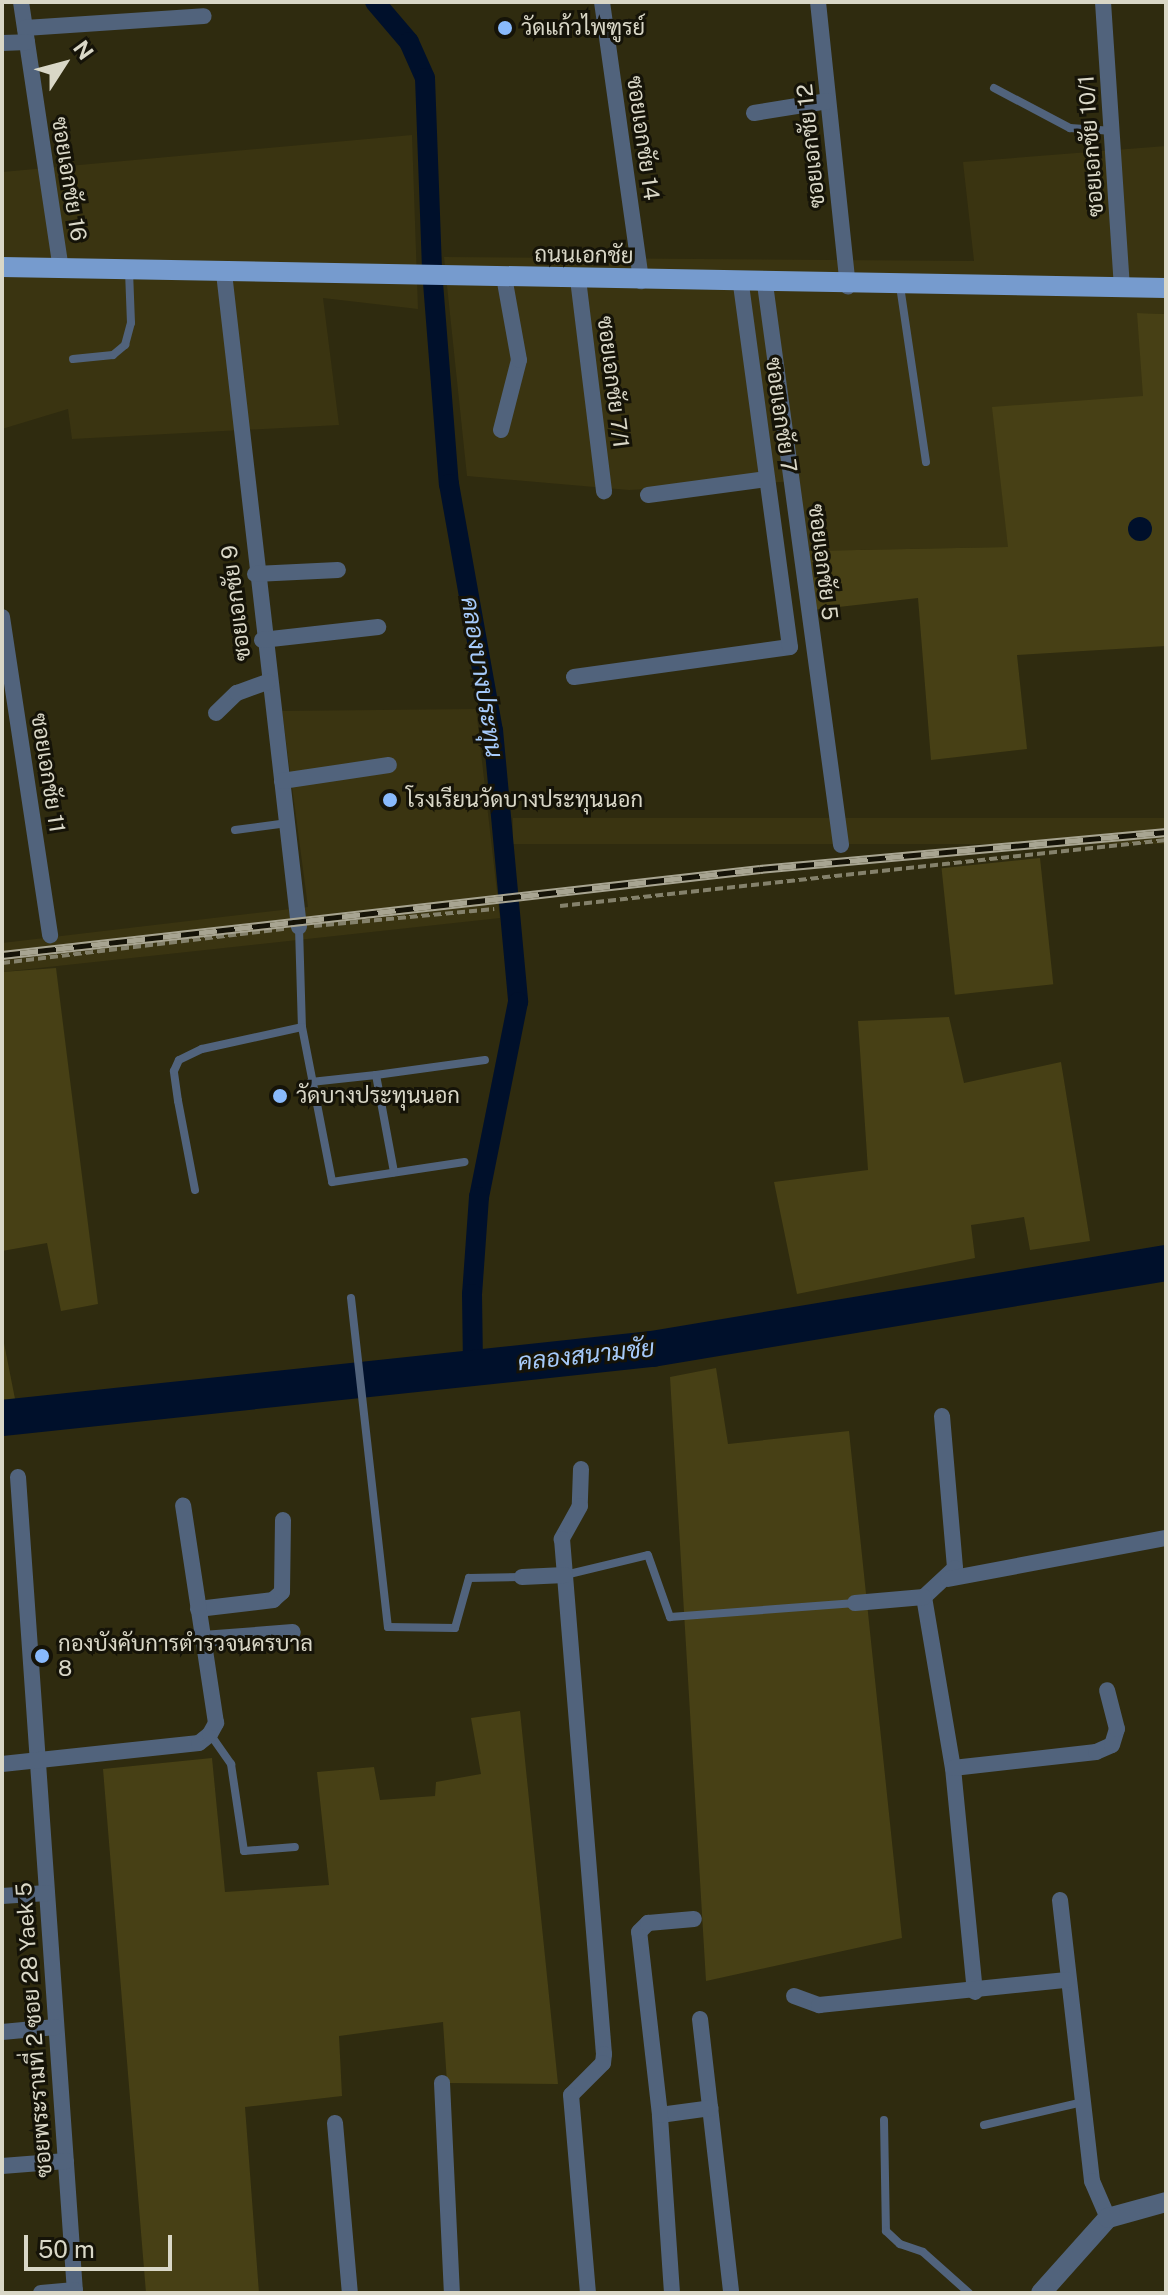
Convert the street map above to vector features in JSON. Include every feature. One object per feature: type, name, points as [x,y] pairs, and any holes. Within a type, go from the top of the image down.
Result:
[{"type":"main road","name":"ถนนเอกชัย","points":[[2,267],[224,273],[472,274],[848,286],[1166,288]]},
{"type":"street","name":"ซอยเอกชัย 16","points":[[21,2],[61,269]]},
{"type":"street","name":"ซอยเอกชัย 14","points":[[602,2],[641,281]]},
{"type":"street","name":"ซอยเอกชัย 12","points":[[818,2],[848,286]]},
{"type":"street","name":"ซอยเอกชัย 10/1","points":[[1103,2],[1122,287]]},
{"type":"street","points":[[2,43],[26,35],[204,16]]},
{"type":"street","points":[[754,113],[828,101]]},
{"type":"street","name":"ซอยเอกชัย 9","points":[[224,273],[262,640],[299,927]]},
{"type":"street","points":[[501,430],[519,360],[504,277]]},
{"type":"street","name":"ซอยเอกชัย 7/1","points":[[578,279],[604,491]]},
{"type":"street","name":"ซอยเอกชัย 7","points":[[574,677],[790,647],[741,283]]},
{"type":"street","name":"ซอยเอกชัย 5","points":[[765,284],[841,845]]},
{"type":"street","points":[[648,495],[767,479]]},
{"type":"street","points":[[255,574],[338,570]]},
{"type":"street","name":"ซอยเอกชัย 11","points":[[2,617],[50,935]]},
{"type":"street","points":[[262,640],[378,627]]},
{"type":"street","points":[[216,713],[237,693],[268,682]]},
{"type":"street","points":[[282,781],[389,765]]},
{"type":"street","points":[[855,1603],[924,1597],[948,1579],[955,1568],[942,1416]]},
{"type":"street","points":[[581,1469],[580,1506],[562,1539],[604,2054],[603,2063],[571,2095],[588,2293]]},
{"type":"street","name":"ซอยพระรามที่ 2 ซอย 28 Yaek 5","points":[[18,1477],[75,2292]]},
{"type":"street","points":[[2,1764],[199,1743],[210,1734],[216,1723],[183,1505]]},
{"type":"street","points":[[198,1609],[273,1600],[282,1592],[283,1520]]},
{"type":"street","points":[[948,1579],[1166,1538]]},
{"type":"street","points":[[522,1577],[565,1575]]},
{"type":"street","points":[[924,1597],[953,1768],[975,1992]]},
{"type":"street","points":[[203,1639],[293,1632]]},
{"type":"street","points":[[953,1768],[1096,1752],[1112,1745],[1117,1729],[1107,1690]]},
{"type":"street","points":[[2,1896],[47,1893]]},
{"type":"street","points":[[1060,1900],[1092,2181],[1108,2218]]},
{"type":"street","points":[[672,2293],[660,2115],[639,1932],[648,1923],[694,1919]]},
{"type":"street","points":[[794,1996],[819,2005],[975,1992],[1067,1980]]},
{"type":"street","points":[[700,2019],[731,2293]]},
{"type":"street","points":[[2,2032],[56,2027]]},
{"type":"street","points":[[442,2083],[452,2293]]},
{"type":"street","points":[[660,2115],[711,2108]]},
{"type":"street","points":[[335,2123],[350,2293]]},
{"type":"street","points":[[2,2166],[66,2161]]},
{"type":"street","points":[[1041,2293],[1108,2218],[1166,2202]]},
{"type":"street","points":[[41,2293],[75,2292]]},
{"type":"lane","points":[[994,88],[1011,93],[1070,128],[1114,131]]},
{"type":"lane","points":[[73,359],[113,355],[125,345],[131,323],[129,270]]},
{"type":"lane","points":[[900,286],[926,462]]},
{"type":"lane","points":[[235,830],[288,823]]},
{"type":"lane","points":[[299,927],[302,1027],[332,1182],[464,1162]]},
{"type":"lane","points":[[195,1190],[174,1071],[179,1060],[202,1049],[302,1027]]},
{"type":"lane","points":[[311,1082],[485,1060]]},
{"type":"lane","points":[[376,1075],[394,1172]]},
{"type":"lane","points":[[351,1298],[388,1627],[455,1628],[469,1578],[522,1577]]},
{"type":"lane","points":[[565,1575],[648,1555],[670,1617],[855,1603]]},
{"type":"lane","points":[[210,1734],[231,1764],[244,1851],[295,1847]]},
{"type":"lane","points":[[984,2125],[1083,2102]]},
{"type":"lane","points":[[884,2120],[886,2231],[900,2244],[923,2252],[969,2293]]},
{"type":"path","points":[[560,906],[1166,840]]},
{"type":"path","points":[[2,963],[299,927],[494,909]]},
{"type":"shaded area","points":[[412,135],[418,309],[323,298],[339,425],[72,439],[68,409],[2,429],[2,172]]},
{"type":"shaded area","points":[[1166,146],[1166,314],[1138,313],[1144,396],[1009,547],[808,551],[798,481],[629,490],[467,476],[444,257],[974,261],[963,162]]},
{"type":"shaded area","points":[[1137,313],[1166,314],[1166,646],[1017,655],[1027,749],[931,760],[918,598],[812,610],[808,551],[1008,547],[992,407],[1143,396]]},
{"type":"shaded area","name":"โรงเรียนวัดบางประทุนนอก","points":[[476,709],[500,918],[2,972],[2,943],[308,907],[282,711]]},
{"type":"shaded area","points":[[513,818],[1166,818],[1166,844],[513,844]]},
{"type":"shaded area","points":[[1040,858],[1053,984],[955,995],[942,868]]},
{"type":"shaded area","points":[[56,968],[98,1304],[61,1311],[47,1243],[2,1251],[2,972]]},
{"type":"shaded area","points":[[949,1017],[964,1083],[1061,1062],[1090,1241],[1030,1250],[1024,1217],[971,1225],[975,1258],[797,1294],[774,1182],[868,1170],[858,1021]]},
{"type":"shaded area","points":[[2,1333],[15,1399],[2,1400]]},
{"type":"shaded area","points":[[716,1368],[728,1444],[849,1431],[902,1938],[706,1981],[670,1377]]},
{"type":"shaded area","points":[[520,1711],[558,2084],[447,2083],[443,2022],[339,2036],[342,2096],[245,2107],[259,2293],[146,2293],[103,1769],[212,1758],[225,1892],[329,1885],[317,1772],[374,1767],[380,1800],[435,1796],[436,1782],[481,1774],[471,1718]]},
{"type":"water","points":[[1140,517],[1148,521],[1152,529],[1148,537],[1140,541],[1132,537],[1128,529],[1132,521]]},
{"type":"waterway","name":"คลองบางประทุน","points":[[375,2],[409,42],[425,78],[432,270],[449,484],[493,730],[518,1002],[479,1197],[472,1294],[473,1365]]},
{"type":"waterway","name":"คลองสนามชัย","points":[[2,1418],[652,1349],[1166,1263]]},
{"type":"railway","points":[[2,955],[760,869],[1166,832]]},
{"type":"place","name":"วัดแก้วไพฑูรย์","points":[[505,28]]},
{"type":"place","name":"โรงเรียนวัดบางประทุนนอก","points":[[390,800]]},
{"type":"place","name":"วัดบางประทุนนอก","points":[[280,1096]]},
{"type":"place","name":"กองบังคับการตำรวจนครบาล 8","points":[[42,1656]]}]
